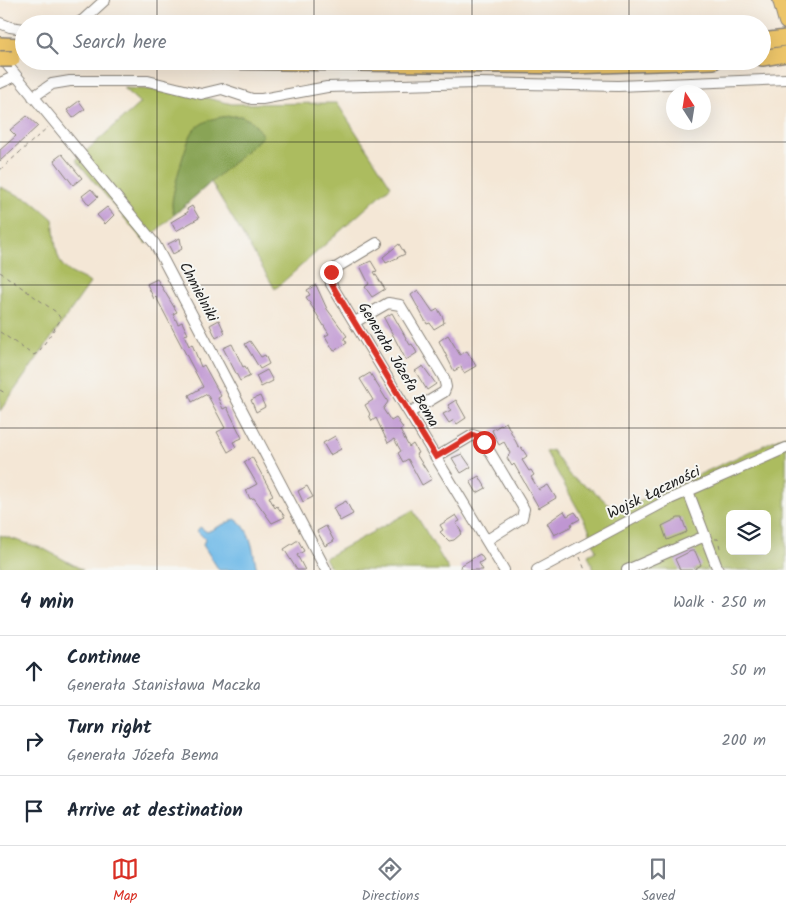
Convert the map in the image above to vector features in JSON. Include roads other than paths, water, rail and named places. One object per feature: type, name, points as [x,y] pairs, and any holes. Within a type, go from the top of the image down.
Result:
[{"type":"highway","points":[[771,40],[786,38]]},
{"type":"highway","points":[[771,57],[786,54]]},
{"type":"main road","points":[[780,0],[786,22]]},
{"type":"street","points":[[88,15],[105,0]]},
{"type":"street","points":[[0,23],[15,28]]},
{"type":"street","name":"Chmielniki","points":[[10,53],[16,76],[155,244],[326,570]]},
{"type":"street","points":[[0,83],[16,76]]},
{"type":"street","points":[[33,96],[52,84],[70,81],[148,81],[201,94],[222,89],[252,99],[262,99],[327,87],[476,83],[618,86],[786,79]]},
{"type":"street","name":"Generała Józefa Bema","points":[[377,243],[334,269],[330,276],[331,284],[504,570]]},
{"type":"street","points":[[355,322],[388,303],[400,305],[444,378],[446,387],[444,392],[409,413]]},
{"type":"street","points":[[436,457],[473,435],[481,438],[484,442],[524,509],[522,518],[487,540]]},
{"type":"street","name":"Wojsk Łączności","points":[[537,570],[688,491],[786,448]]},
{"type":"street","points":[[688,491],[718,570]]},
{"type":"street","points":[[627,570],[705,536]]},
{"type":"water","points":[[235,519],[245,528],[253,549],[257,570],[219,570],[203,545],[205,539],[197,531],[200,527],[207,532]]}]
